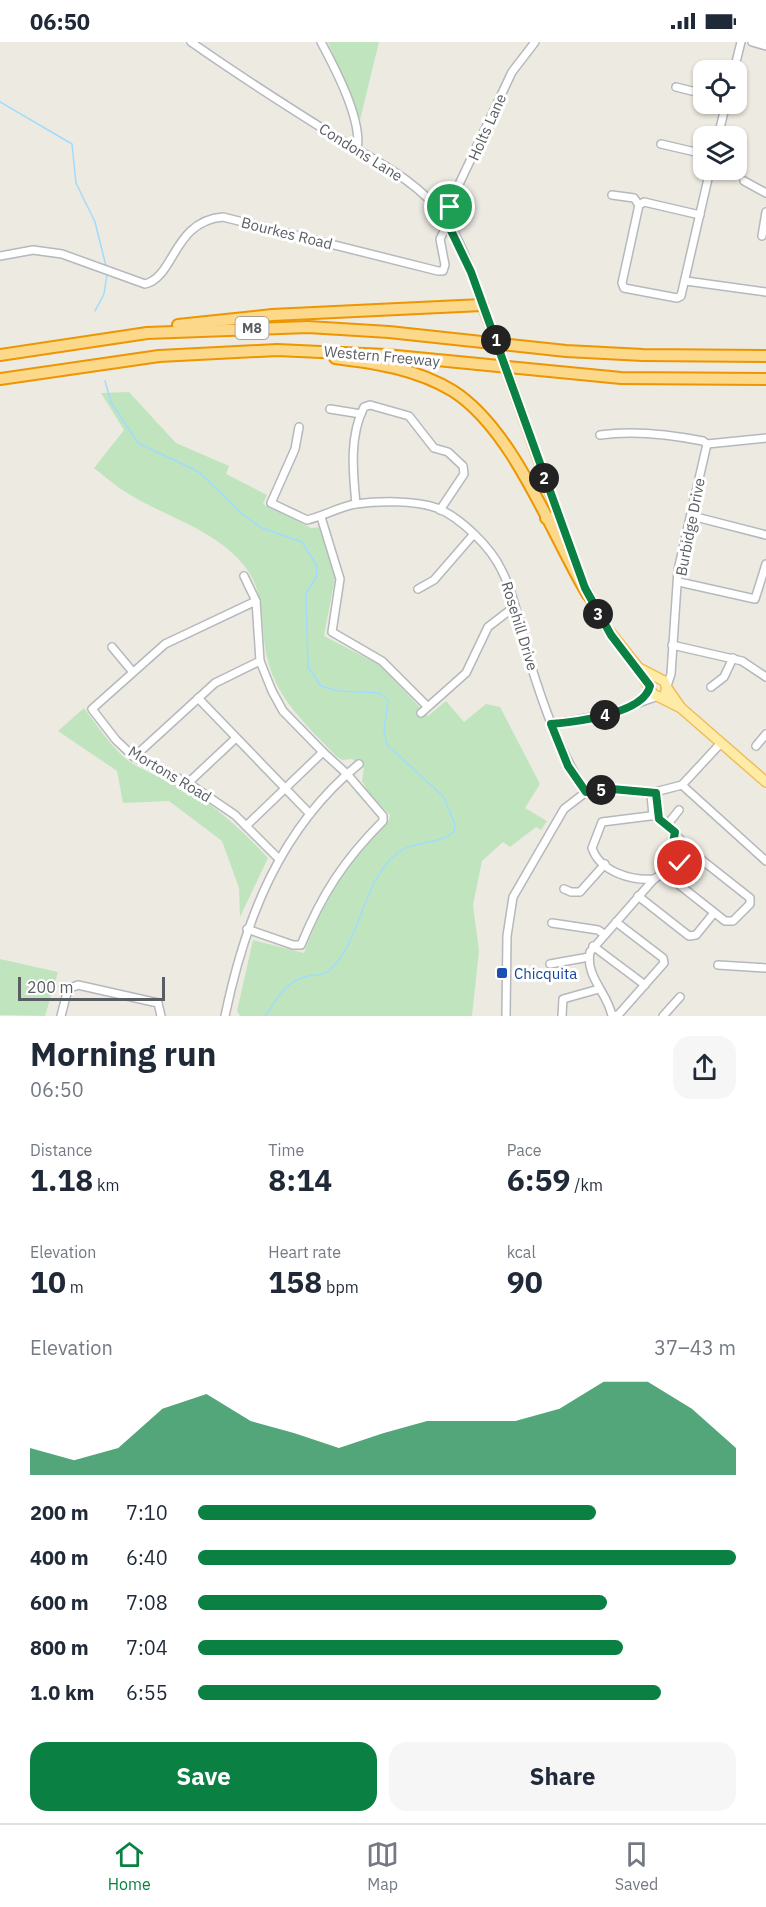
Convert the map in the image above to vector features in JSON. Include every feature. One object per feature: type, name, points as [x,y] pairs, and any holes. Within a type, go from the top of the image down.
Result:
[{"type":"highway","points":[[116,336],[160,327],[243,317],[482,305]]},
{"type":"highway","name":"Western Freeway","points":[[0,355],[116,336],[206,329],[308,327],[389,332],[566,351],[643,355],[766,356]]},
{"type":"highway","points":[[248,351],[335,358],[392,367],[452,391],[472,406],[498,434],[588,595]]},
{"type":"highway","name":"Western Freeway","points":[[0,379],[159,356],[248,351],[368,354],[621,378],[766,379]]},
{"type":"highway","points":[[546,518],[551,519],[557,514]]},
{"type":"main road","points":[[482,305],[588,595],[611,635],[654,684],[658,696],[681,708],[766,782]]},
{"type":"main road","points":[[654,684],[667,687],[681,708]]},
{"type":"main road","points":[[658,696],[667,687]]},
{"type":"street","name":"Condons Lane","points":[[192,42],[270,96],[406,180],[446,220],[466,258],[482,305]]},
{"type":"street","points":[[321,42],[333,65],[358,130],[357,150]]},
{"type":"street","name":"Holts Lane","points":[[446,220],[512,72],[535,42]]},
{"type":"street","points":[[736,60],[741,42]]},
{"type":"street","points":[[752,42],[766,46]]},
{"type":"street","points":[[676,87],[693,91]]},
{"type":"street","points":[[661,144],[693,151]]},
{"type":"street","points":[[612,195],[634,198],[639,205],[622,283],[624,288],[677,298],[683,292],[686,281],[707,180]]},
{"type":"street","points":[[744,181],[766,193]]},
{"type":"street","points":[[639,205],[644,202],[699,215]]},
{"type":"street","points":[[762,236],[766,212]]},
{"type":"street","name":"Bourkes Road","points":[[0,256],[21,251],[45,251],[79,258],[134,282],[149,284],[156,279],[190,231],[206,221],[223,217],[443,271],[446,265],[440,239],[446,220]]},
{"type":"street","points":[[686,281],[766,292]]},
{"type":"street","points":[[356,504],[354,447],[361,414],[364,407],[370,405],[409,416],[434,448],[448,452],[463,466],[464,474],[440,510]]},
{"type":"street","points":[[330,409],[361,414]]},
{"type":"street","name":"Rosehill Drive","points":[[299,427],[295,449],[271,503],[308,520],[356,504],[423,505],[440,510],[473,536],[501,568],[551,724],[568,766],[586,792]]},
{"type":"street","points":[[600,435],[619,432],[659,433],[703,441],[707,444],[766,438]]},
{"type":"street","name":"Burbidge Drive","points":[[667,687],[671,668],[675,591],[679,582],[678,570],[707,444]]},
{"type":"street","points":[[692,516],[766,534]]},
{"type":"street","points":[[321,517],[340,579],[332,632],[382,661],[427,706]]},
{"type":"street","points":[[418,589],[434,580],[473,536]]},
{"type":"street","points":[[679,582],[755,599],[766,564]]},
{"type":"street","points":[[244,576],[256,601],[260,661],[272,691],[284,711],[347,774],[383,816],[382,821],[355,849],[332,880],[301,945],[293,945],[247,929]]},
{"type":"street","points":[[112,647],[132,671],[165,644],[256,601]]},
{"type":"street","points":[[420,713],[466,673],[488,627],[514,607]]},
{"type":"street","points":[[672,645],[734,658],[751,665],[766,677]]},
{"type":"street","points":[[711,687],[724,677],[734,658]]},
{"type":"street","points":[[134,756],[214,683],[260,661]]},
{"type":"street","points":[[638,704],[671,668]]},
{"type":"street","name":"Mortons Road","points":[[132,671],[92,709],[116,740],[134,756],[188,783],[235,815],[279,859]]},
{"type":"street","points":[[551,724],[605,715],[658,696]]},
{"type":"street","points":[[198,698],[310,814]]},
{"type":"street","points":[[756,746],[766,734]]},
{"type":"street","points":[[188,783],[236,738]]},
{"type":"street","points":[[506,1016],[507,936],[513,897],[564,809],[586,792],[612,789],[654,793],[682,785],[721,743]]},
{"type":"street","points":[[246,826],[323,752]]},
{"type":"street","points":[[225,1016],[247,929],[279,859],[310,814],[359,764]]},
{"type":"street","points":[[682,785],[766,861]]},
{"type":"street","points":[[654,793],[655,815]]},
{"type":"street","points":[[667,825],[680,810]]},
{"type":"street","points":[[615,922],[663,958],[664,963],[619,1014],[613,1016],[599,989],[589,957],[594,946],[604,934],[638,896],[654,879],[680,863],[683,853],[675,832],[655,815],[602,822],[592,848],[605,864],[629,878],[654,879]]},
{"type":"street","points":[[675,832],[673,843],[680,863]]},
{"type":"street","points":[[663,873],[729,923],[744,910],[751,900],[747,894],[698,857],[683,853]]},
{"type":"street","points":[[564,889],[580,892],[605,864]]},
{"type":"street","points":[[638,896],[689,936],[696,935],[714,913]]},
{"type":"street","points":[[552,923],[598,930],[604,934]]},
{"type":"street","points":[[594,946],[645,986]]},
{"type":"street","points":[[550,964],[589,957]]},
{"type":"street","points":[[718,965],[766,968]]},
{"type":"street","points":[[60,1016],[68,989],[78,985],[158,1003],[162,1016]]},
{"type":"street","points":[[562,1016],[563,999],[599,989]]},
{"type":"street","points":[[663,1016],[680,997]]},
{"type":"green space","points":[[328,42],[379,42],[360,120]]},
{"type":"green space","points":[[129,392],[176,443],[229,466],[226,474],[267,495],[263,504],[311,528],[321,527],[335,578],[324,636],[380,665],[428,716],[446,701],[464,722],[486,704],[500,707],[540,784],[525,808],[547,821],[541,830],[536,827],[510,847],[503,842],[482,861],[473,905],[479,950],[472,1016],[240,1016],[237,1011],[253,940],[304,953],[329,898],[362,850],[389,820],[390,815],[370,795],[362,781],[364,768],[352,759],[342,760],[336,756],[295,712],[279,688],[265,649],[257,591],[246,568],[220,543],[190,525],[142,502],[94,468],[124,430],[101,393]]},
{"type":"green space","points":[[84,708],[108,741],[125,758],[146,771],[183,787],[207,802],[238,828],[268,858],[240,917],[239,888],[222,841],[169,801],[123,803],[117,771],[58,731]]},
{"type":"green space","points":[[0,959],[58,972],[45,1016],[0,1015]]},
{"type":"waterway","points":[[0,102],[72,144],[76,183],[95,222],[106,266]]},
{"type":"waterway","points":[[95,311],[104,294],[107,274]]},
{"type":"waterway","points":[[105,381],[111,402],[138,443],[199,472],[242,514],[262,528],[302,542],[317,566],[316,578],[306,593],[308,667],[321,686],[338,691],[379,693],[388,700],[384,729],[387,745],[443,796],[455,824],[454,832],[447,837],[409,847],[395,855],[375,882],[340,959],[326,973],[301,978],[288,986],[265,1016]]},
{"type":"place","name":"Chicquita","points":[[502,973]]},
{"type":"route","points":[[450,207],[444,216],[466,258],[578,572],[603,623],[650,686],[645,698],[638,704],[605,715],[551,724],[568,766],[586,792],[612,789],[656,793],[659,819],[675,832],[673,843],[680,863]]}]
